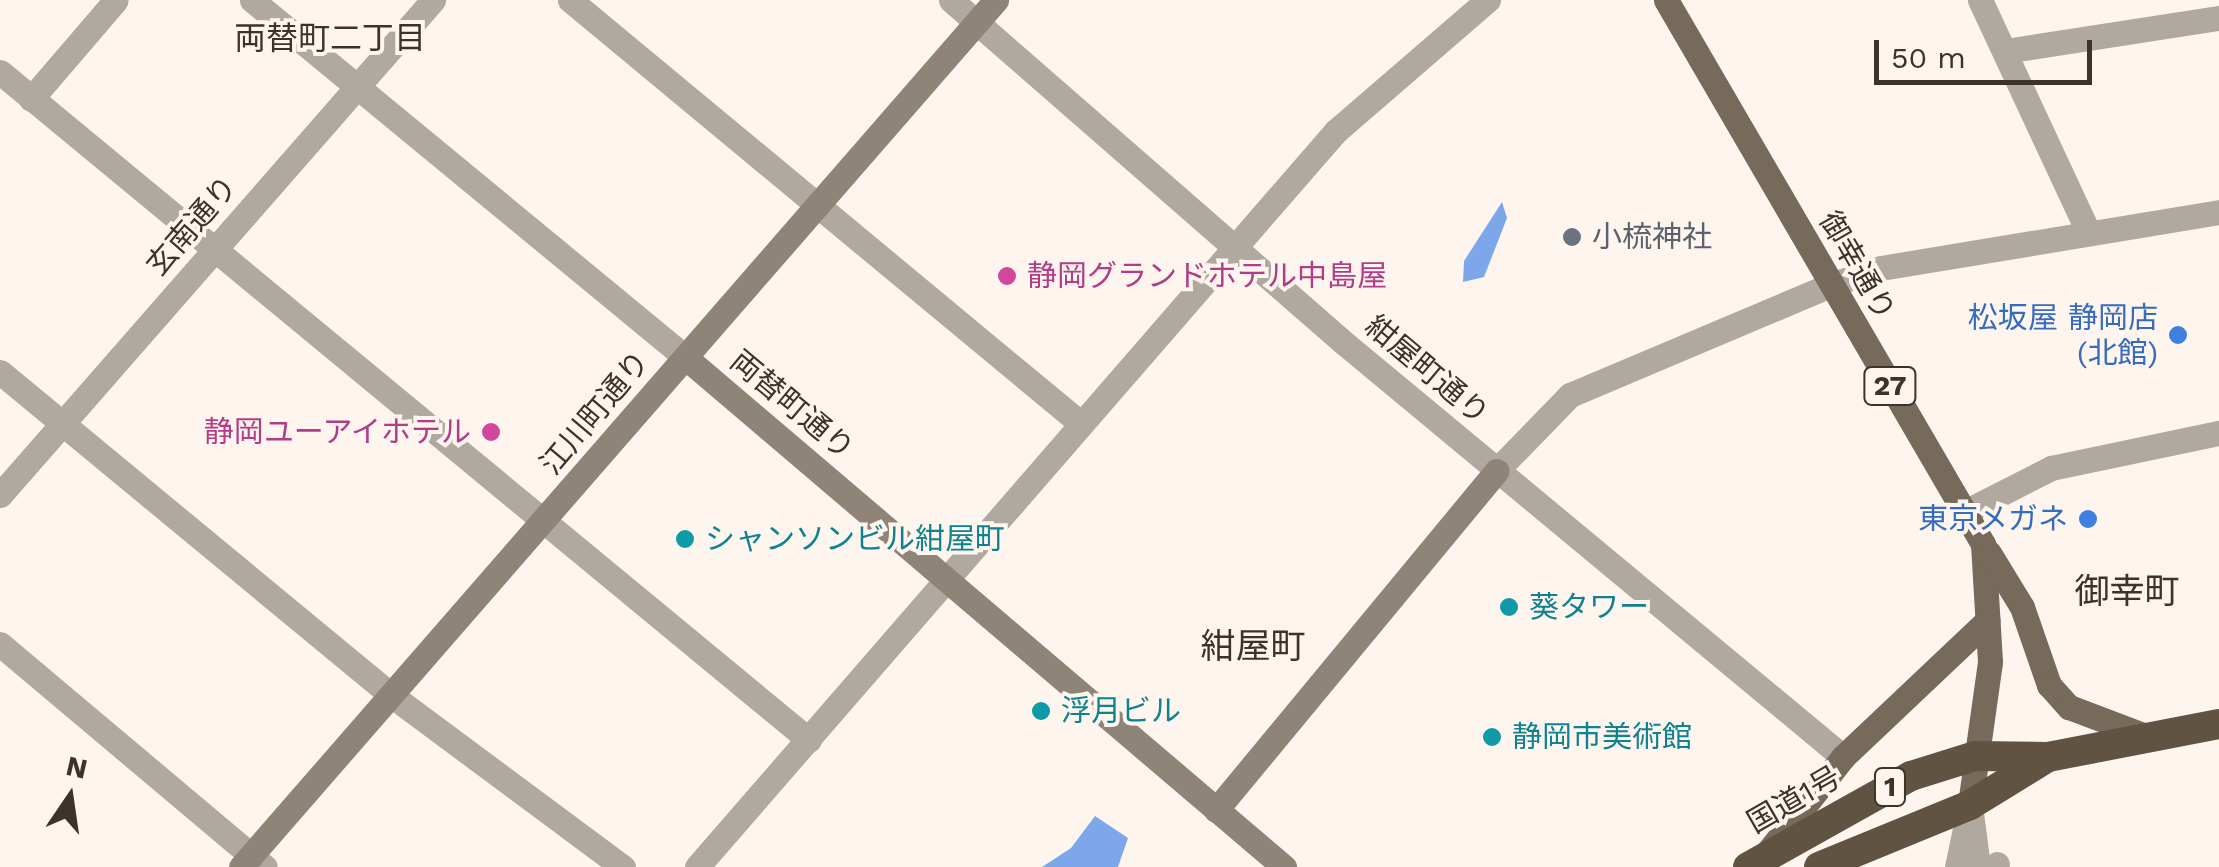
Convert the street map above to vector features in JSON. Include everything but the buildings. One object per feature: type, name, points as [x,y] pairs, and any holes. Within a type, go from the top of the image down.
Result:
[{"type":"highway","name":"国道1号","points":[[1758,860],[1912,776],[1975,756],[2048,757],[2219,724]]},
{"type":"highway","name":"国道1号","points":[[1819,867],[1970,804],[2048,757]]},
{"type":"main road","name":"御幸通り","points":[[1666,0],[1983,544],[1988,620],[1970,804]]},
{"type":"main road","name":"27","points":[[1983,544],[2022,607],[2049,685],[2070,707],[2143,736]]},
{"type":"main road","points":[[1758,860],[1843,757],[1988,620]]},
{"type":"street","points":[[32,99],[116,0]]},
{"type":"street","name":"両替町通り","points":[[252,0],[685,357],[1284,867]]},
{"type":"street","name":"玄南通り","points":[[0,495],[433,0]]},
{"type":"street","points":[[570,0],[1080,424]]},
{"type":"street","name":"紺屋町通り","points":[[951,0],[1496,472],[1843,757]]},
{"type":"street","name":"江川町通り","points":[[252,863],[391,696],[996,0]]},
{"type":"street","points":[[697,867],[1080,424],[1377,90],[1488,0]]},
{"type":"street","points":[[1980,0],[2088,232]]},
{"type":"street","points":[[2004,51],[2219,18]]},
{"type":"street","points":[[0,72],[212,254],[809,740]]},
{"type":"street","points":[[1216,810],[1496,472],[1570,396],[1830,285],[2088,232],[2219,212]]},
{"type":"street","points":[[0,372],[391,696],[623,867]]},
{"type":"street","points":[[1965,512],[2051,468],[2219,433]]},
{"type":"street","points":[[0,644],[252,863]]},
{"type":"street","points":[[1970,804],[1990,866]]},
{"type":"street","points":[[1957,867],[1970,804]]},
{"type":"water","points":[[1502,202],[1507,218],[1484,277],[1463,282],[1464,261]]},
{"type":"water","points":[[1095,816],[1128,838],[1118,867],[1042,867],[1071,848]]},
{"type":"place","name":"小梳神社","points":[[1572,237]]},
{"type":"place","name":"静岡グランドホテル中島屋","points":[[1007,276]]},
{"type":"place","name":"松坂屋 静岡店 (北館)","points":[[2178,335]]},
{"type":"place","name":"静岡ユーアイホテル","points":[[491,432]]},
{"type":"place","name":"東京メガネ","points":[[2088,519]]},
{"type":"place","name":"シャンソンビル紺屋町","points":[[685,539]]},
{"type":"place","name":"葵タワー","points":[[1509,607]]},
{"type":"place","name":"浮月ビル","points":[[1041,711]]},
{"type":"place","name":"静岡市美術館","points":[[1492,737]]},
{"type":"district","name":"両替町二丁目","points":[[330,38]]},
{"type":"district","name":"御幸町","points":[[2127,591]]},
{"type":"district","name":"紺屋町","points":[[1253,646]]}]
